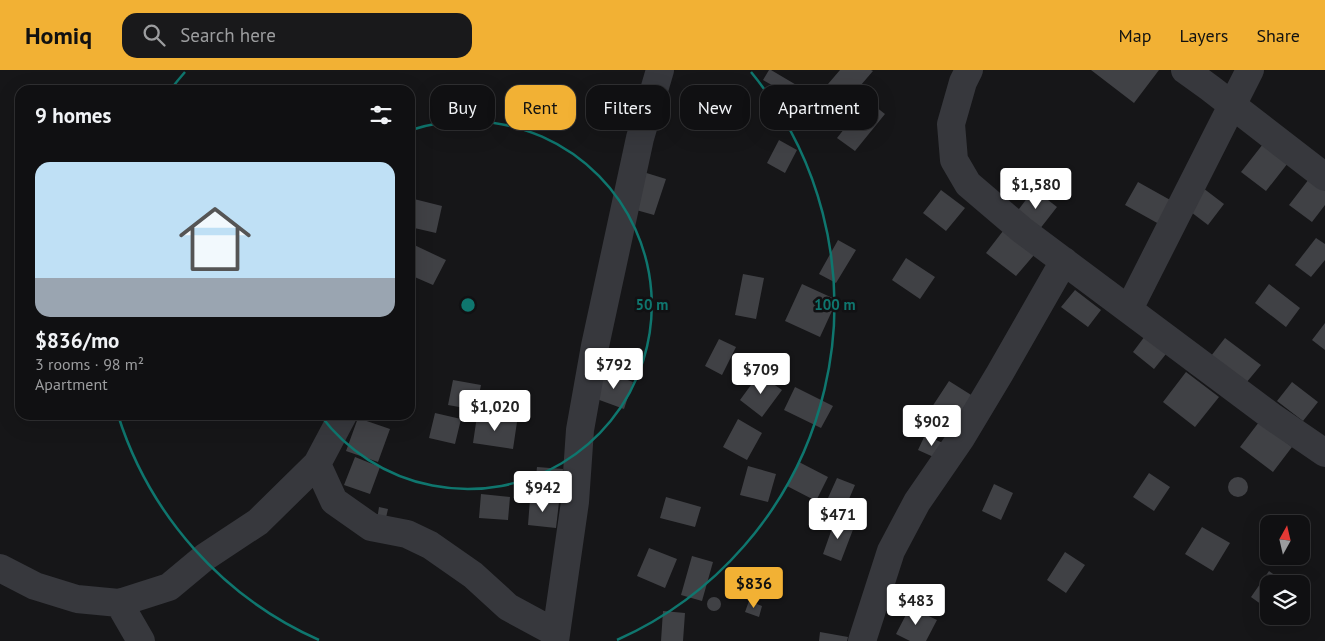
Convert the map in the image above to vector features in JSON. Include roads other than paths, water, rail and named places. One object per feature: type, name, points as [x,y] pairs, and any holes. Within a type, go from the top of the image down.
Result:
[{"type":"street","points":[[317,464],[334,501],[371,527],[407,534],[430,545],[473,574],[508,607],[556,637],[575,502],[580,430],[595,346],[640,138],[660,70]]},
{"type":"street","points":[[969,70],[963,82],[951,124],[954,160],[968,184],[1022,230],[1271,416],[1325,453]]},
{"type":"street","points":[[1185,70],[1325,177]]},
{"type":"street","points":[[1129,309],[1250,70]]},
{"type":"street","points":[[862,641],[891,551],[913,510],[966,430],[1064,261]]},
{"type":"street","points":[[0,568],[35,586],[77,599],[119,603],[169,587],[205,557],[258,522],[317,464],[340,420]]},
{"type":"street","points":[[119,603],[141,641]]}]
